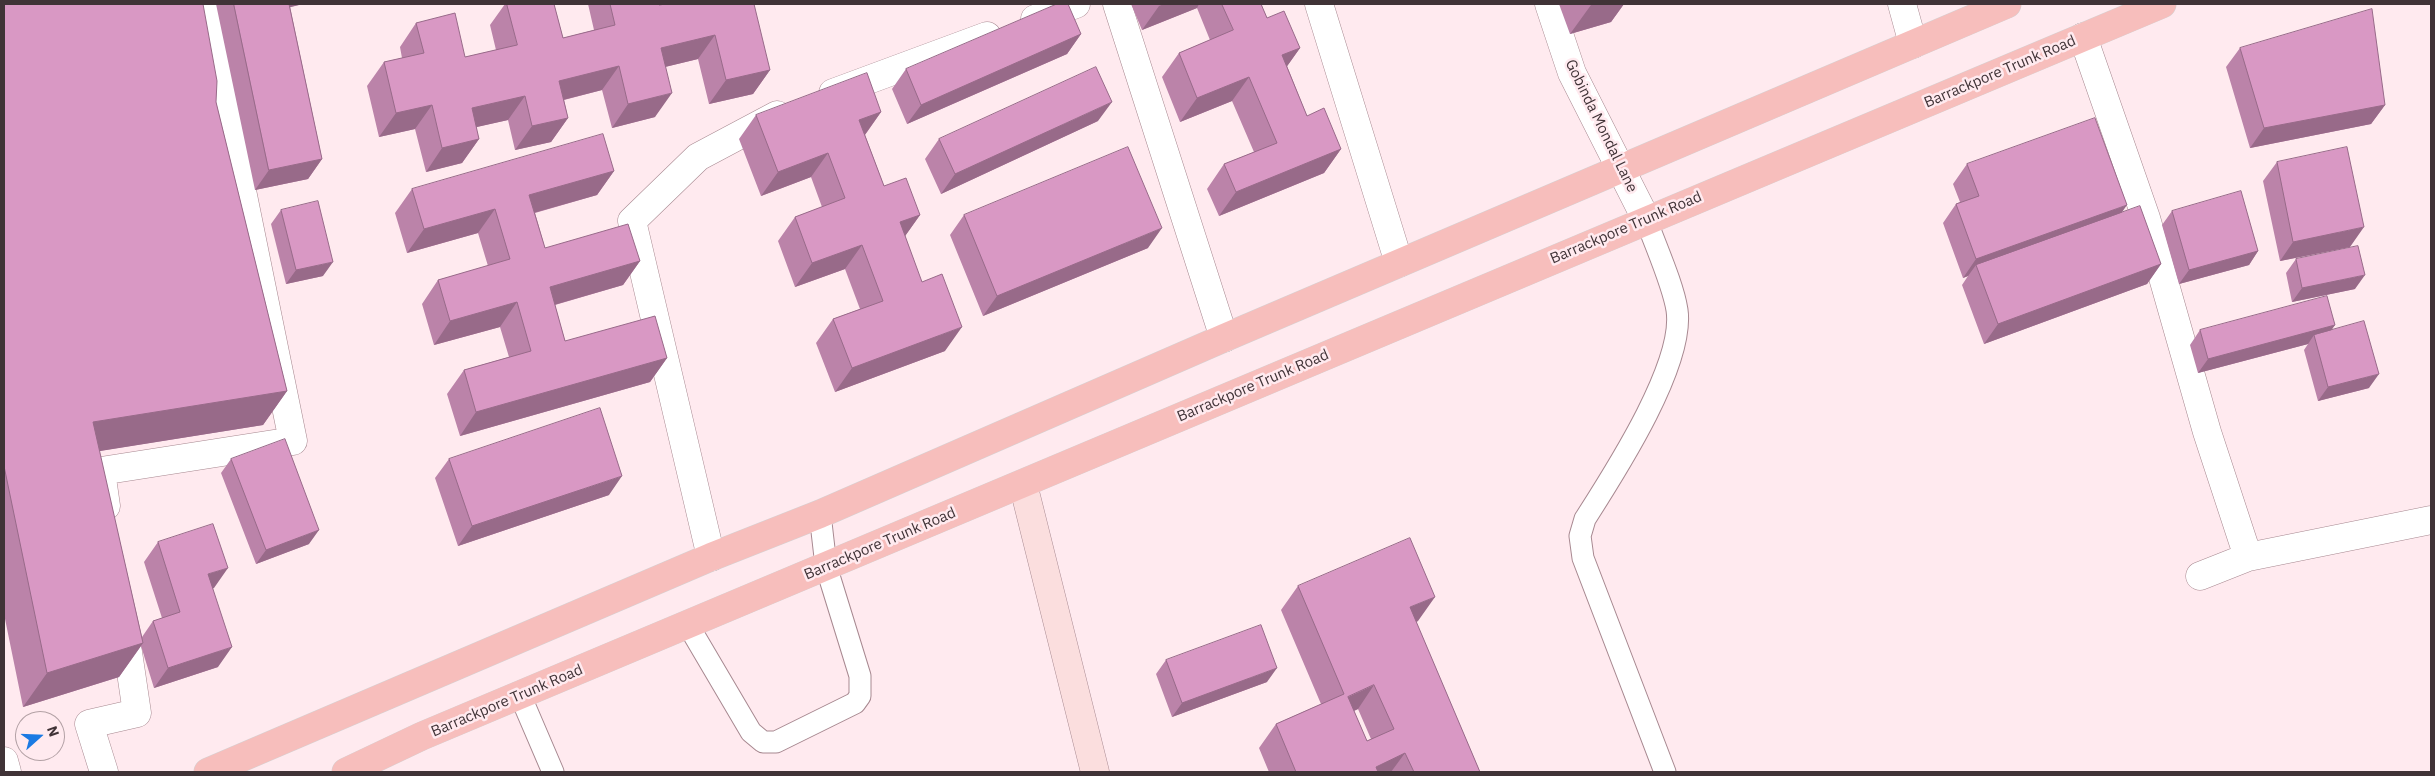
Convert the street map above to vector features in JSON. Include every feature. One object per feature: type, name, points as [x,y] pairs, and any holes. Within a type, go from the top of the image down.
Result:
[{"type":"main road","points":[[208,772],[711,558],[820,514],[1224,338],[2007,4]]},
{"type":"main road","name":"Barrackpore Trunk Road","points":[[346,772],[422,736],[1023,484],[1646,219],[2162,4]]},
{"type":"street","points":[[110,529],[101,471],[293,441],[204,4]]},
{"type":"street","points":[[711,558],[632,221],[698,158],[782,112],[1076,4]]},
{"type":"street","points":[[1117,4],[1224,338]]},
{"type":"street","points":[[1319,4],[1399,263]]},
{"type":"street","name":"Gobinda Mondal Lane","points":[[1549,4],[1572,73],[1646,219]]},
{"type":"street","points":[[1902,4],[1913,44]]},
{"type":"street","points":[[2083,37],[2146,218],[2207,432],[2248,557]]},
{"type":"street","points":[[1023,484],[1095,772]]},
{"type":"street","points":[[2200,576],[2248,557],[2431,520]]},
{"type":"street","points":[[104,772],[89,724],[137,713],[120,597]]},
{"type":"street","points":[[4,761],[7,772]]},
{"type":"lane","points":[[1646,219],[1677,310],[1676,340],[1660,389],[1585,519],[1580,536],[1583,558],[1665,772]]},
{"type":"lane","points":[[688,625],[751,732],[763,742],[776,742],[855,703],[860,696],[860,676],[826,566],[820,514]]},
{"type":"lane","points":[[520,695],[553,772]]},
{"type":"building","points":[[4,4],[203,4],[217,81],[216,102],[287,391],[93,422],[143,643],[47,673],[4,466]]},
{"type":"building","points":[[234,4],[289,4],[322,159],[269,170]]},
{"type":"building","points":[[507,4],[554,4],[563,38],[615,25],[610,4],[754,4],[770,70],[726,80],[715,35],[661,48],[672,93],[628,104],[619,66],[559,81],[568,118],[532,126],[525,96],[472,108],[479,139],[442,148],[432,105],[396,113],[384,62],[424,53],[416,23],[455,13],[465,57],[517,45]]},
{"type":"building","points":[[1057,4],[1068,4],[1081,34],[921,105],[906,69]]},
{"type":"building","points":[[1222,4],[1261,4],[1267,18],[1284,11],[1300,48],[1282,55],[1307,116],[1324,108],[1341,149],[1236,192],[1224,164],[1277,143],[1249,77],[1197,98],[1179,53],[1233,30]]},
{"type":"building","points":[[2372,9],[2385,105],[2264,128],[2240,48]]},
{"type":"building","points":[[1096,67],[1112,102],[955,174],[939,139]]},
{"type":"building","points":[[867,73],[881,112],[859,120],[884,186],[906,178],[920,215],[900,222],[922,282],[942,274],[962,327],[852,368],[833,319],[883,301],[862,245],[812,263],[795,217],[845,198],[828,153],[778,172],[756,115]]},
{"type":"building","points":[[2095,118],[2127,205],[1976,259],[1956,204],[1979,196],[1967,164]]},
{"type":"building","points":[[603,134],[614,171],[529,195],[545,248],[628,224],[640,261],[550,287],[565,341],[655,316],[667,358],[476,412],[464,370],[531,351],[517,302],[450,321],[438,280],[510,259],[495,209],[424,229],[412,189]]},
{"type":"building","points":[[1128,147],[1162,228],[997,296],[964,215]]},
{"type":"building","points":[[2347,147],[2364,227],[2293,242],[2277,162]]},
{"type":"building","points":[[2241,191],[2258,251],[2189,270],[2172,211]]},
{"type":"building","points":[[318,201],[333,262],[296,270],[281,210]]},
{"type":"building","points":[[2140,206],[2161,264],[1998,324],[1976,265]]},
{"type":"building","points":[[2358,246],[2365,275],[2302,288],[2296,259]]},
{"type":"building","points":[[2327,296],[2335,325],[2208,359],[2200,330]]},
{"type":"building","points":[[2364,321],[2379,374],[2328,387],[2314,335]]},
{"type":"building","points":[[600,408],[622,476],[472,526],[449,459]]},
{"type":"building","points":[[285,439],[319,530],[266,550],[231,459]]},
{"type":"building","points":[[213,524],[228,568],[208,574],[232,647],[168,668],[153,621],[180,612],[158,542]]},
{"type":"building","points":[[1410,538],[1435,597],[1410,607],[1480,772],[1414,772],[1405,753],[1376,767],[1378,772],[1296,772],[1276,724],[1344,694],[1298,586]],"holes":[[[1374,685],[1394,729],[1367,741],[1348,697]]]},
{"type":"building","points":[[1261,625],[1277,668],[1182,703],[1166,660]]}]
